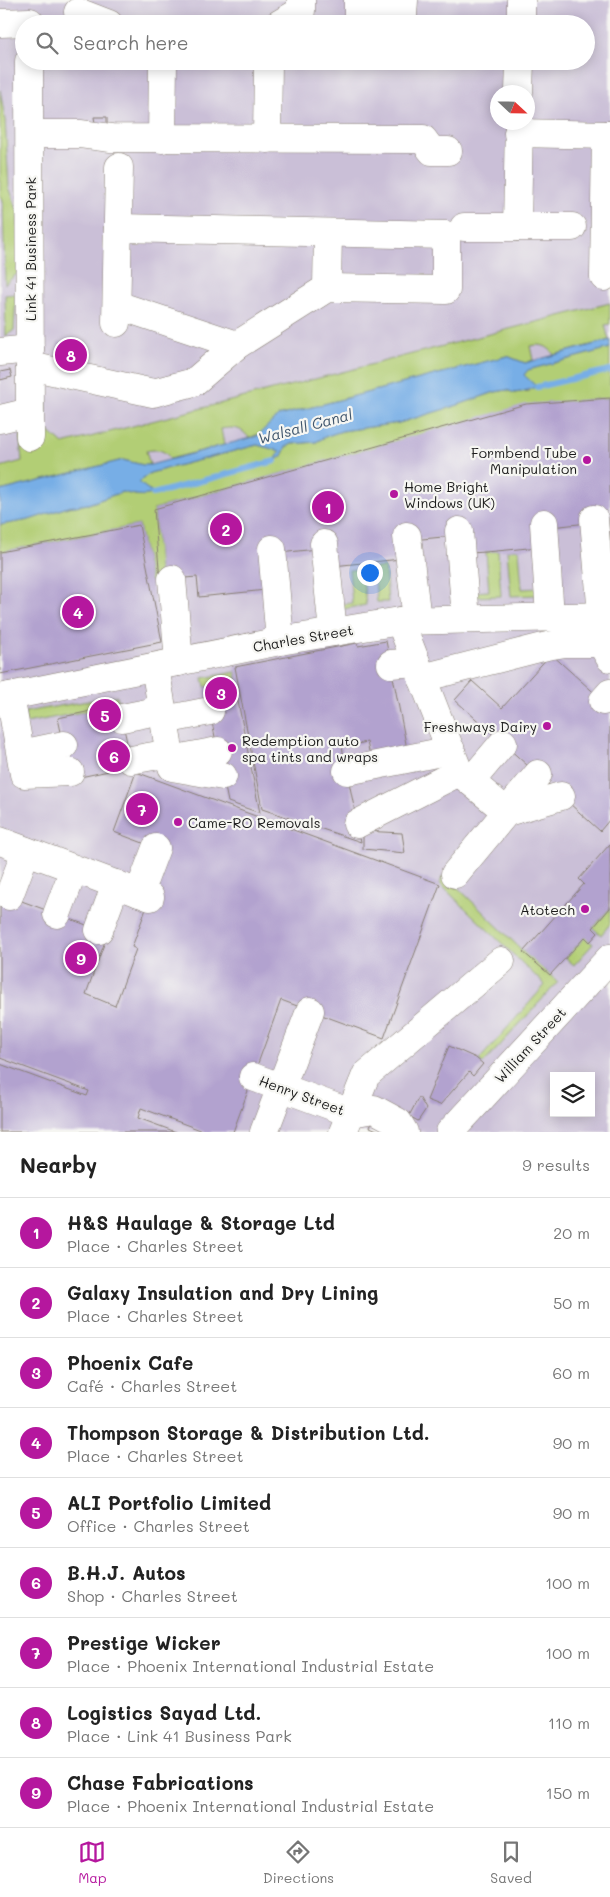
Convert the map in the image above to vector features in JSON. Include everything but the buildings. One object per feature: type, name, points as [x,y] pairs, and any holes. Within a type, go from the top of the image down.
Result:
[{"type":"street","points":[[294,15],[301,10],[301,0]]},
{"type":"street","points":[[358,0],[358,15]]},
{"type":"street","points":[[403,15],[404,0]]},
{"type":"street","points":[[521,0],[521,15]]},
{"type":"street","points":[[78,12],[86,15]]},
{"type":"street","points":[[0,23],[15,19]]},
{"type":"street","name":"Link 41 Business Park","points":[[0,419],[30,425],[29,70]]},
{"type":"street","points":[[162,139],[163,70]]},
{"type":"street","points":[[267,139],[268,70]]},
{"type":"street","points":[[519,85],[520,70]]},
{"type":"street","points":[[535,129],[608,135],[608,234],[604,277]]},
{"type":"street","points":[[516,227],[518,130]]},
{"type":"street","points":[[30,134],[80,134],[111,138],[162,139],[423,140],[432,151],[448,151]]},
{"type":"street","points":[[119,167],[116,314],[237,345]]},
{"type":"street","points":[[464,227],[572,227]]},
{"type":"street","points":[[0,352],[30,357],[153,393],[194,382],[237,345],[327,288],[446,290],[446,236],[118,228]]},
{"type":"street","points":[[327,288],[328,233]]},
{"type":"street","points":[[410,668],[565,643],[606,633],[594,519]]},
{"type":"street","points":[[544,524],[550,617]]},
{"type":"street","points":[[459,531],[466,619]]},
{"type":"street","points":[[407,536],[410,668],[456,759],[507,812]]},
{"type":"street","points":[[324,544],[333,632]]},
{"type":"street","points":[[272,549],[280,641]]},
{"type":"street","points":[[123,724],[167,735],[219,755],[172,767],[167,735],[167,664],[172,579]]},
{"type":"street","name":"Charles Street","points":[[4,691],[92,667],[167,664],[280,641],[408,621],[550,617],[606,633]]},
{"type":"street","points":[[4,691],[24,774],[70,772]]},
{"type":"street","points":[[131,760],[167,735],[210,711]]},
{"type":"street","points":[[19,747],[62,738]]},
{"type":"street","points":[[406,740],[456,759]]},
{"type":"street","points":[[347,771],[456,759],[503,743]]},
{"type":"street","points":[[370,823],[456,759]]},
{"type":"street","points":[[455,874],[538,774]]},
{"type":"street","points":[[507,812],[561,796]]},
{"type":"street","points":[[99,930],[132,890],[148,845]]},
{"type":"street","points":[[8,896],[8,850],[74,869],[132,890]]},
{"type":"street","points":[[57,914],[74,869]]},
{"type":"street","name":"William Street","points":[[450,1132],[610,958]]},
{"type":"street","points":[[352,1126],[366,1075],[502,961]]},
{"type":"street","points":[[280,1132],[288,1090],[310,1011]]},
{"type":"street","name":"Henry Street","points":[[253,1077],[288,1090],[352,1126]]},
{"type":"street","points":[[264,1132],[288,1090]]},
{"type":"street","points":[[352,1126],[374,1109],[398,1122],[404,1132]]},
{"type":"shaded area","points":[[0,0],[610,0],[610,1132],[0,1132]]},
{"type":"green space","points":[[0,90],[5,119],[9,187],[18,212],[18,273],[5,284],[3,200],[0,194]]},
{"type":"green space","points":[[16,294],[14,330],[6,336],[5,295]]},
{"type":"green space","points":[[610,303],[610,324],[605,325],[609,340],[554,355],[544,346],[530,346],[533,360],[525,363],[507,356],[278,416],[261,433],[249,438],[237,429],[221,429],[224,445],[170,459],[166,453],[160,450],[146,451],[150,465],[123,460],[0,491],[0,467],[22,461],[20,439],[40,381],[47,379],[46,429],[63,444]]},
{"type":"green space","points":[[610,348],[610,398],[526,405],[154,509],[160,580],[150,581],[139,525],[0,552],[0,525],[29,520],[68,507],[89,504],[122,492],[137,495],[153,493],[138,482],[150,473],[257,445],[281,451],[276,460],[282,456],[286,447],[292,444],[316,442],[342,431],[399,423],[495,392],[507,390],[514,393],[530,391],[524,375],[527,370]]},
{"type":"green space","points":[[519,549],[522,589],[538,588],[539,595],[511,596],[507,550]]},
{"type":"green space","points":[[498,551],[501,596],[473,597],[473,592],[489,591],[486,552]]},
{"type":"green space","points":[[385,567],[388,602],[377,602],[374,568]]},
{"type":"green space","points":[[362,569],[366,605],[338,610],[337,605],[352,603],[349,570]]},
{"type":"green space","points":[[236,672],[237,680],[205,687],[203,678]]},
{"type":"green space","points":[[117,696],[119,705],[26,723],[25,712]]},
{"type":"green space","points":[[442,877],[450,880],[558,982],[483,1064],[479,1060],[545,985],[440,884]]},
{"type":"green space","points":[[610,908],[610,924],[601,935],[593,928]]},
{"type":"green space","points":[[585,937],[593,944],[574,965],[566,958]]},
{"type":"water","name":"Walsall Canal","points":[[610,340],[610,348],[528,370],[524,375],[537,387],[521,392],[514,393],[507,390],[495,392],[399,423],[342,431],[316,442],[292,444],[286,447],[282,456],[275,461],[280,451],[257,445],[150,473],[139,482],[153,494],[138,495],[122,492],[88,504],[68,507],[29,520],[0,525],[0,491],[123,460],[150,465],[257,436],[278,416],[507,356],[525,363]]},
{"type":"waterway","points":[[537,387],[610,370]]},
{"type":"waterway","points":[[153,494],[275,461]]},
{"type":"place","name":"Logistics Sayad Ltd.","points":[[71,355]]},
{"type":"place","name":"Formbend Tube Manipulation","points":[[587,460]]},
{"type":"place","name":"Home Bright Windows (UK)","points":[[394,494]]},
{"type":"place","name":"H&S Haulage & Storage Ltd","points":[[328,507]]},
{"type":"place","name":"Galaxy Insulation and Dry Lining","points":[[226,529]]},
{"type":"place","name":"Thompson Storage & Distribution Ltd.","points":[[78,612]]},
{"type":"place","name":"Phoenix Cafe","points":[[221,693]]},
{"type":"place","name":"ALI Portfolio Limited","points":[[105,715]]},
{"type":"place","name":"Freshways Dairy","points":[[547,726]]},
{"type":"place","name":"Redemption auto spa tints and wraps","points":[[232,748]]},
{"type":"place","name":"B.H.J. Autos","points":[[114,756]]},
{"type":"place","name":"Prestige Wicker","points":[[142,809]]},
{"type":"place","name":"Came-RO Removals","points":[[178,822]]},
{"type":"place","name":"Atotech","points":[[585,909]]},
{"type":"place","name":"Chase Fabrications","points":[[81,958]]}]
